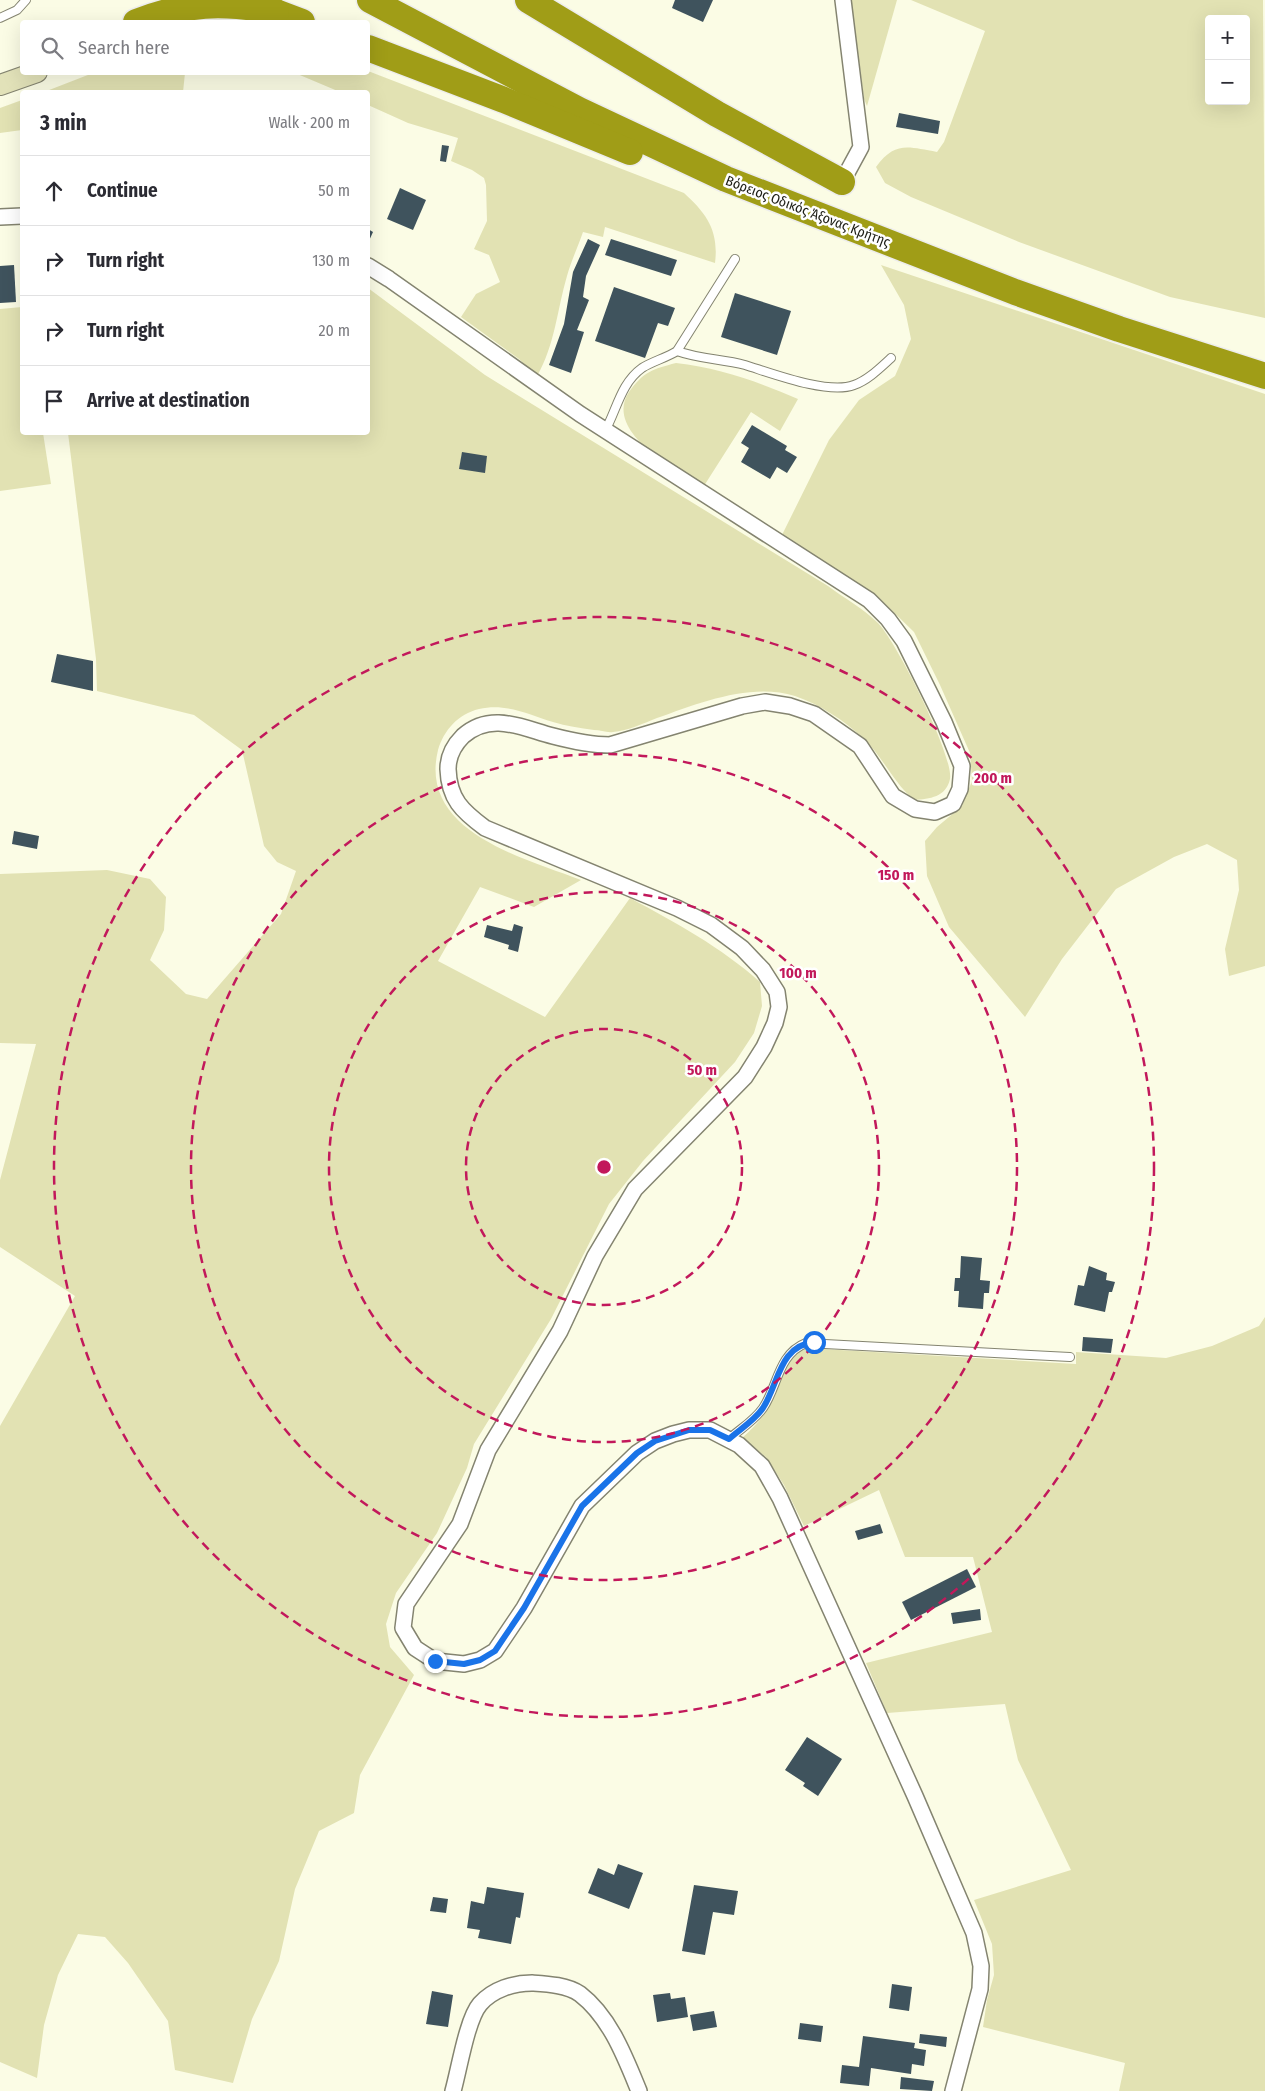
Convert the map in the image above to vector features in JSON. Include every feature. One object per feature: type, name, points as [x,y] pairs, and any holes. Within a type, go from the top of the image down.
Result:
[{"type":"highway","points":[[129,20],[138,0]]},
{"type":"highway","points":[[245,0],[297,20]]},
{"type":"highway","name":"Βόρειος Οδικός Άξονας Κρήτης","points":[[370,0],[579,110],[726,179],[1015,292],[1119,329],[1265,376]]},
{"type":"highway","points":[[528,0],[717,114],[842,182]]},
{"type":"highway","points":[[142,20],[158,14],[200,6],[232,5],[276,12]]},
{"type":"highway","points":[[370,49],[504,100],[673,170],[726,179]]},
{"type":"main road","points":[[0,85],[28,75]]},
{"type":"street","points":[[842,182],[861,147],[843,0]]},
{"type":"street","points":[[0,217],[20,216]]},
{"type":"street","points":[[370,267],[605,431],[869,600],[904,641],[944,722],[962,766],[960,789],[953,804],[935,812],[915,809],[893,796],[860,746],[814,714],[790,706],[765,702],[742,706],[610,744],[590,745],[552,736],[519,724],[494,722],[473,727],[455,744],[448,762],[448,785],[457,803],[468,816],[485,828],[677,908],[711,925],[742,948],[763,970],[777,992],[779,1006],[775,1023],[764,1047],[745,1076],[634,1189],[595,1256],[560,1331],[488,1450],[460,1524],[406,1604],[403,1628],[408,1637],[424,1655],[435,1661],[449,1664],[464,1664],[480,1660],[495,1651],[524,1608],[582,1506],[637,1453],[655,1441],[689,1430],[710,1430],[729,1439],[762,1466],[780,1498],[915,1796],[974,1934],[981,1966],[980,1989],[953,2091]]},
{"type":"street","points":[[453,2091],[469,2027],[480,2004],[497,1990],[520,1983],[551,1984],[578,1993],[599,2013],[622,2051],[638,2091]]},
{"type":"lane","points":[[0,18],[17,10],[26,0]]},
{"type":"lane","points":[[605,431],[623,389],[633,375],[644,366],[662,360],[677,351],[735,259]]},
{"type":"lane","points":[[677,351],[744,365],[811,384],[836,386],[853,386],[873,374],[891,358]]},
{"type":"lane","points":[[729,1439],[762,1410],[787,1356],[798,1346],[806,1343],[1070,1357]]},
{"type":"green space","points":[[851,0],[897,0],[867,106],[864,99]]},
{"type":"green space","points":[[911,0],[1263,0],[1265,318],[1170,297],[1019,242],[911,197],[885,183],[876,167],[889,153],[896,150],[910,148],[937,152],[944,142],[985,31]]},
{"type":"green space","points":[[237,14],[250,20],[207,20]]},
{"type":"green space","points":[[370,72],[684,193],[699,208],[710,224],[715,242],[715,263],[605,227],[603,237],[583,232],[569,270],[548,352],[537,376],[519,359],[461,317],[476,294],[500,282],[489,255],[474,249],[487,221],[486,185],[484,178],[472,170],[451,161],[458,138],[408,123],[370,106],[370,90],[335,90],[300,75],[370,75]]},
{"type":"green space","points":[[88,75],[185,75],[183,90],[49,90]]},
{"type":"green space","points":[[20,101],[20,130],[0,133],[0,108]]},
{"type":"green space","points":[[881,265],[1265,394],[1265,966],[1229,976],[1225,949],[1239,890],[1237,860],[1207,844],[1174,857],[1116,889],[1062,959],[1025,1017],[949,927],[927,876],[925,841],[937,827],[962,806],[972,781],[970,753],[914,632],[878,597],[781,537],[829,440],[859,400],[895,376],[911,339],[904,305]]},
{"type":"green space","points":[[370,289],[485,375],[828,586],[860,608],[878,623],[910,674],[934,724],[949,766],[950,779],[945,790],[931,798],[914,800],[900,785],[870,745],[848,725],[813,704],[795,696],[778,692],[761,691],[725,696],[613,732],[568,726],[507,708],[479,709],[471,711],[458,719],[444,736],[438,750],[436,778],[444,802],[459,821],[481,838],[505,851],[581,880],[534,907],[480,887],[438,961],[545,1017],[630,898],[681,926],[745,969],[760,982],[762,1006],[754,1033],[735,1062],[643,1161],[609,1204],[551,1319],[474,1444],[467,1468],[437,1533],[396,1593],[386,1624],[390,1647],[414,1675],[360,1775],[354,1813],[319,1831],[295,1889],[279,1961],[252,2019],[233,2083],[175,2070],[168,2021],[128,1963],[105,1937],[78,1934],[58,1975],[44,2025],[37,2078],[0,2062],[0,1426],[75,1296],[0,1247],[0,1180],[36,1044],[0,1043],[0,874],[107,870],[150,879],[166,897],[164,930],[150,960],[186,994],[207,999],[281,914],[296,871],[277,862],[264,846],[242,750],[194,715],[97,691],[96,659],[68,435],[370,435]]},
{"type":"green space","points":[[20,307],[20,435],[43,435],[51,484],[0,491],[0,309]]},
{"type":"green space","points":[[676,363],[708,368],[739,376],[798,399],[780,431],[751,412],[702,489],[646,448],[634,435],[626,421],[624,407],[629,392],[634,385],[649,372]]},
{"type":"green space","points":[[1265,1317],[1265,2091],[1119,2091],[1125,2063],[983,2027],[987,2000],[994,1975],[992,1944],[974,1900],[1071,1870],[1018,1760],[1005,1704],[887,1713],[866,1663],[992,1632],[973,1557],[905,1557],[879,1490],[804,1526],[784,1485],[766,1457],[742,1438],[768,1408],[787,1365],[798,1352],[806,1348],[1076,1364],[1076,1352],[1166,1358],[1212,1346],[1259,1326]]},
{"type":"building","points":[[675,0],[713,0],[703,22],[672,8]]},
{"type":"building","points":[[899,113],[940,121],[938,134],[896,127]]},
{"type":"building","points":[[442,145],[449,146],[446,162],[440,161]]},
{"type":"building","points":[[400,188],[426,200],[413,230],[387,219]]},
{"type":"building","points":[[588,239],[600,245],[586,276],[583,297],[589,300],[577,330],[584,332],[571,373],[549,365],[564,324],[573,272]]},
{"type":"building","points":[[611,239],[677,260],[671,276],[605,255]]},
{"type":"building","points":[[14,265],[16,302],[0,303],[0,266]]},
{"type":"building","points":[[614,287],[675,308],[668,326],[658,323],[645,358],[595,341]]},
{"type":"building","points":[[735,293],[791,311],[777,355],[721,337]]},
{"type":"building","points":[[752,425],[787,446],[785,450],[797,457],[787,473],[777,467],[770,479],[741,462],[749,448],[741,443]]},
{"type":"building","points":[[462,452],[487,456],[485,473],[459,469]]},
{"type":"building","points":[[57,654],[93,661],[93,691],[51,682]]},
{"type":"building","points":[[14,831],[39,836],[37,849],[12,844]]},
{"type":"building","points":[[514,924],[523,927],[518,952],[508,949],[509,945],[484,937],[487,925],[512,931]]},
{"type":"building","points":[[961,1256],[982,1258],[980,1280],[990,1281],[989,1293],[984,1293],[983,1309],[958,1307],[959,1291],[954,1291],[955,1278],[960,1278]]},
{"type":"building","points":[[1089,1266],[1107,1273],[1106,1280],[1115,1282],[1112,1292],[1109,1292],[1105,1312],[1074,1305],[1078,1285],[1084,1286]]},
{"type":"building","points":[[1083,1337],[1113,1339],[1111,1353],[1082,1351]]},
{"type":"building","points":[[880,1524],[883,1533],[858,1540],[855,1531]]},
{"type":"building","points":[[967,1569],[976,1587],[911,1620],[902,1602]]},
{"type":"building","points":[[980,1609],[981,1620],[953,1624],[951,1613]]},
{"type":"building","points":[[807,1737],[842,1759],[818,1796],[803,1786],[805,1783],[785,1770]]},
{"type":"building","points":[[618,1864],[643,1873],[629,1909],[588,1893],[598,1868],[614,1875]]},
{"type":"building","points":[[694,1885],[738,1891],[734,1915],[713,1912],[705,1955],[682,1951]]},
{"type":"building","points":[[487,1887],[524,1893],[520,1918],[516,1917],[511,1944],[478,1938],[480,1930],[467,1928],[471,1901],[484,1904]]},
{"type":"building","points":[[433,1897],[448,1899],[446,1913],[430,1911]]},
{"type":"building","points":[[892,1984],[912,1987],[909,2011],[889,2008]]},
{"type":"building","points":[[432,1991],[453,1995],[448,2027],[426,2024]]},
{"type":"building","points":[[670,1993],[671,1999],[685,1997],[688,2017],[657,2022],[653,1995]]},
{"type":"building","points":[[714,2011],[717,2027],[693,2031],[690,2015]]},
{"type":"building","points":[[800,2023],[823,2026],[821,2042],[798,2039]]},
{"type":"building","points":[[920,2034],[947,2037],[946,2047],[919,2043]]},
{"type":"building","points":[[863,2036],[915,2043],[914,2048],[926,2050],[924,2066],[912,2064],[911,2074],[871,2068],[869,2086],[840,2083],[842,2065],[859,2067]]},
{"type":"building","points":[[901,2077],[934,2081],[932,2091],[900,2089]]},
{"type":"route","points":[[435,1661],[449,1664],[464,1664],[480,1660],[495,1651],[524,1608],[582,1506],[637,1453],[655,1441],[689,1430],[710,1430],[729,1439],[753,1420],[762,1410],[787,1356],[792,1350],[806,1343],[814,1342]]}]
